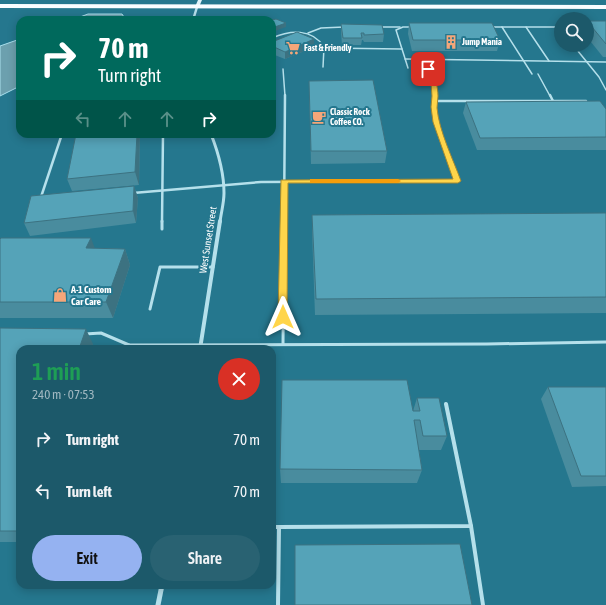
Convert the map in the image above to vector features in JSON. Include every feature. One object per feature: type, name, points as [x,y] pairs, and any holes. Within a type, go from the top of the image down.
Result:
[{"type":"main road","points":[[197,7],[200,0]]},
{"type":"main road","points":[[0,6],[606,7]]},
{"type":"street","points":[[194,16],[197,7]]},
{"type":"street","name":"West Sunset Street","points":[[200,345],[221,220],[223,184],[220,161],[212,138]]},
{"type":"street","points":[[158,605],[161,589]]},
{"type":"lane","points":[[276,36],[289,31],[308,33],[321,28],[351,27]]},
{"type":"lane","points":[[373,27],[411,27]]},
{"type":"lane","points":[[403,27],[396,30],[408,68]]},
{"type":"lane","points":[[486,27],[554,28]]},
{"type":"lane","points":[[501,27],[532,74]]},
{"type":"lane","points":[[526,27],[549,61]]},
{"type":"lane","points":[[308,33],[322,43],[324,48],[323,67]]},
{"type":"lane","points":[[324,48],[402,49]]},
{"type":"lane","points":[[578,52],[599,77],[606,90]]},
{"type":"lane","points":[[405,59],[606,62]]},
{"type":"lane","points":[[283,69],[285,88],[283,344]]},
{"type":"lane","points":[[131,193],[223,184],[284,181],[458,181],[436,122],[434,107],[434,83],[428,69]]},
{"type":"lane","points":[[538,74],[552,101]]},
{"type":"lane","points":[[435,101],[586,101]]},
{"type":"lane","points":[[43,201],[41,199],[61,138]]},
{"type":"lane","points":[[162,229],[163,138]]},
{"type":"lane","points":[[150,309],[160,267],[213,267]]},
{"type":"lane","points":[[78,334],[101,333],[124,345]]},
{"type":"lane","points":[[255,345],[537,344],[606,342]]},
{"type":"lane","points":[[446,404],[471,526],[483,605]]},
{"type":"lane","points":[[278,605],[279,527],[471,526]]},
{"type":"water","points":[[88,14],[122,14],[123,16],[83,16]]},
{"type":"water","points":[[16,40],[16,88],[0,96],[0,46]]},
{"type":"building","points":[[276,19],[286,23],[276,27]]},
{"type":"building","points":[[594,21],[606,21],[606,44],[594,29]]},
{"type":"building","points":[[409,23],[492,23],[500,40],[413,40]]},
{"type":"building","points":[[341,24],[382,25],[384,34],[364,35],[364,33],[361,33],[362,38],[343,38]]},
{"type":"building","points":[[297,32],[314,39],[285,52],[276,48],[276,40]]},
{"type":"building","points":[[373,80],[387,151],[311,151],[309,81]]},
{"type":"building","points":[[600,101],[606,109],[606,137],[480,138],[466,102]]},
{"type":"building","points":[[75,138],[137,138],[135,172],[67,179]]},
{"type":"building","points":[[134,186],[133,211],[24,223],[31,196]]},
{"type":"building","points":[[606,213],[606,297],[316,299],[312,215]]},
{"type":"building","name":"A-1 Custom Car Care","points":[[1,238],[91,238],[86,248],[125,249],[106,302],[0,302]]},
{"type":"building","points":[[0,328],[86,329],[80,345],[16,345],[16,531],[0,531]]},
{"type":"building","points":[[282,380],[407,380],[413,411],[420,411],[417,398],[439,398],[447,436],[423,436],[420,420],[414,420],[422,470],[280,469]]},
{"type":"building","points":[[548,387],[606,387],[606,476],[581,476]]},
{"type":"building","points":[[460,544],[472,605],[295,605],[295,545]]},
{"type":"slow traffic","points":[[313,181],[398,181]]},
{"type":"place","name":"Jump Mania","points":[[451,42]]},
{"type":"place","name":"Fast & Friendly","points":[[293,48]]},
{"type":"place","name":"Classic Rock Coffee CO.","points":[[319,117]]},
{"type":"place","name":"A-1 Custom Car Care","points":[[60,295]]},
{"type":"route","points":[[283,317],[284,181],[458,181],[436,122],[434,107],[434,83],[428,69]]}]
